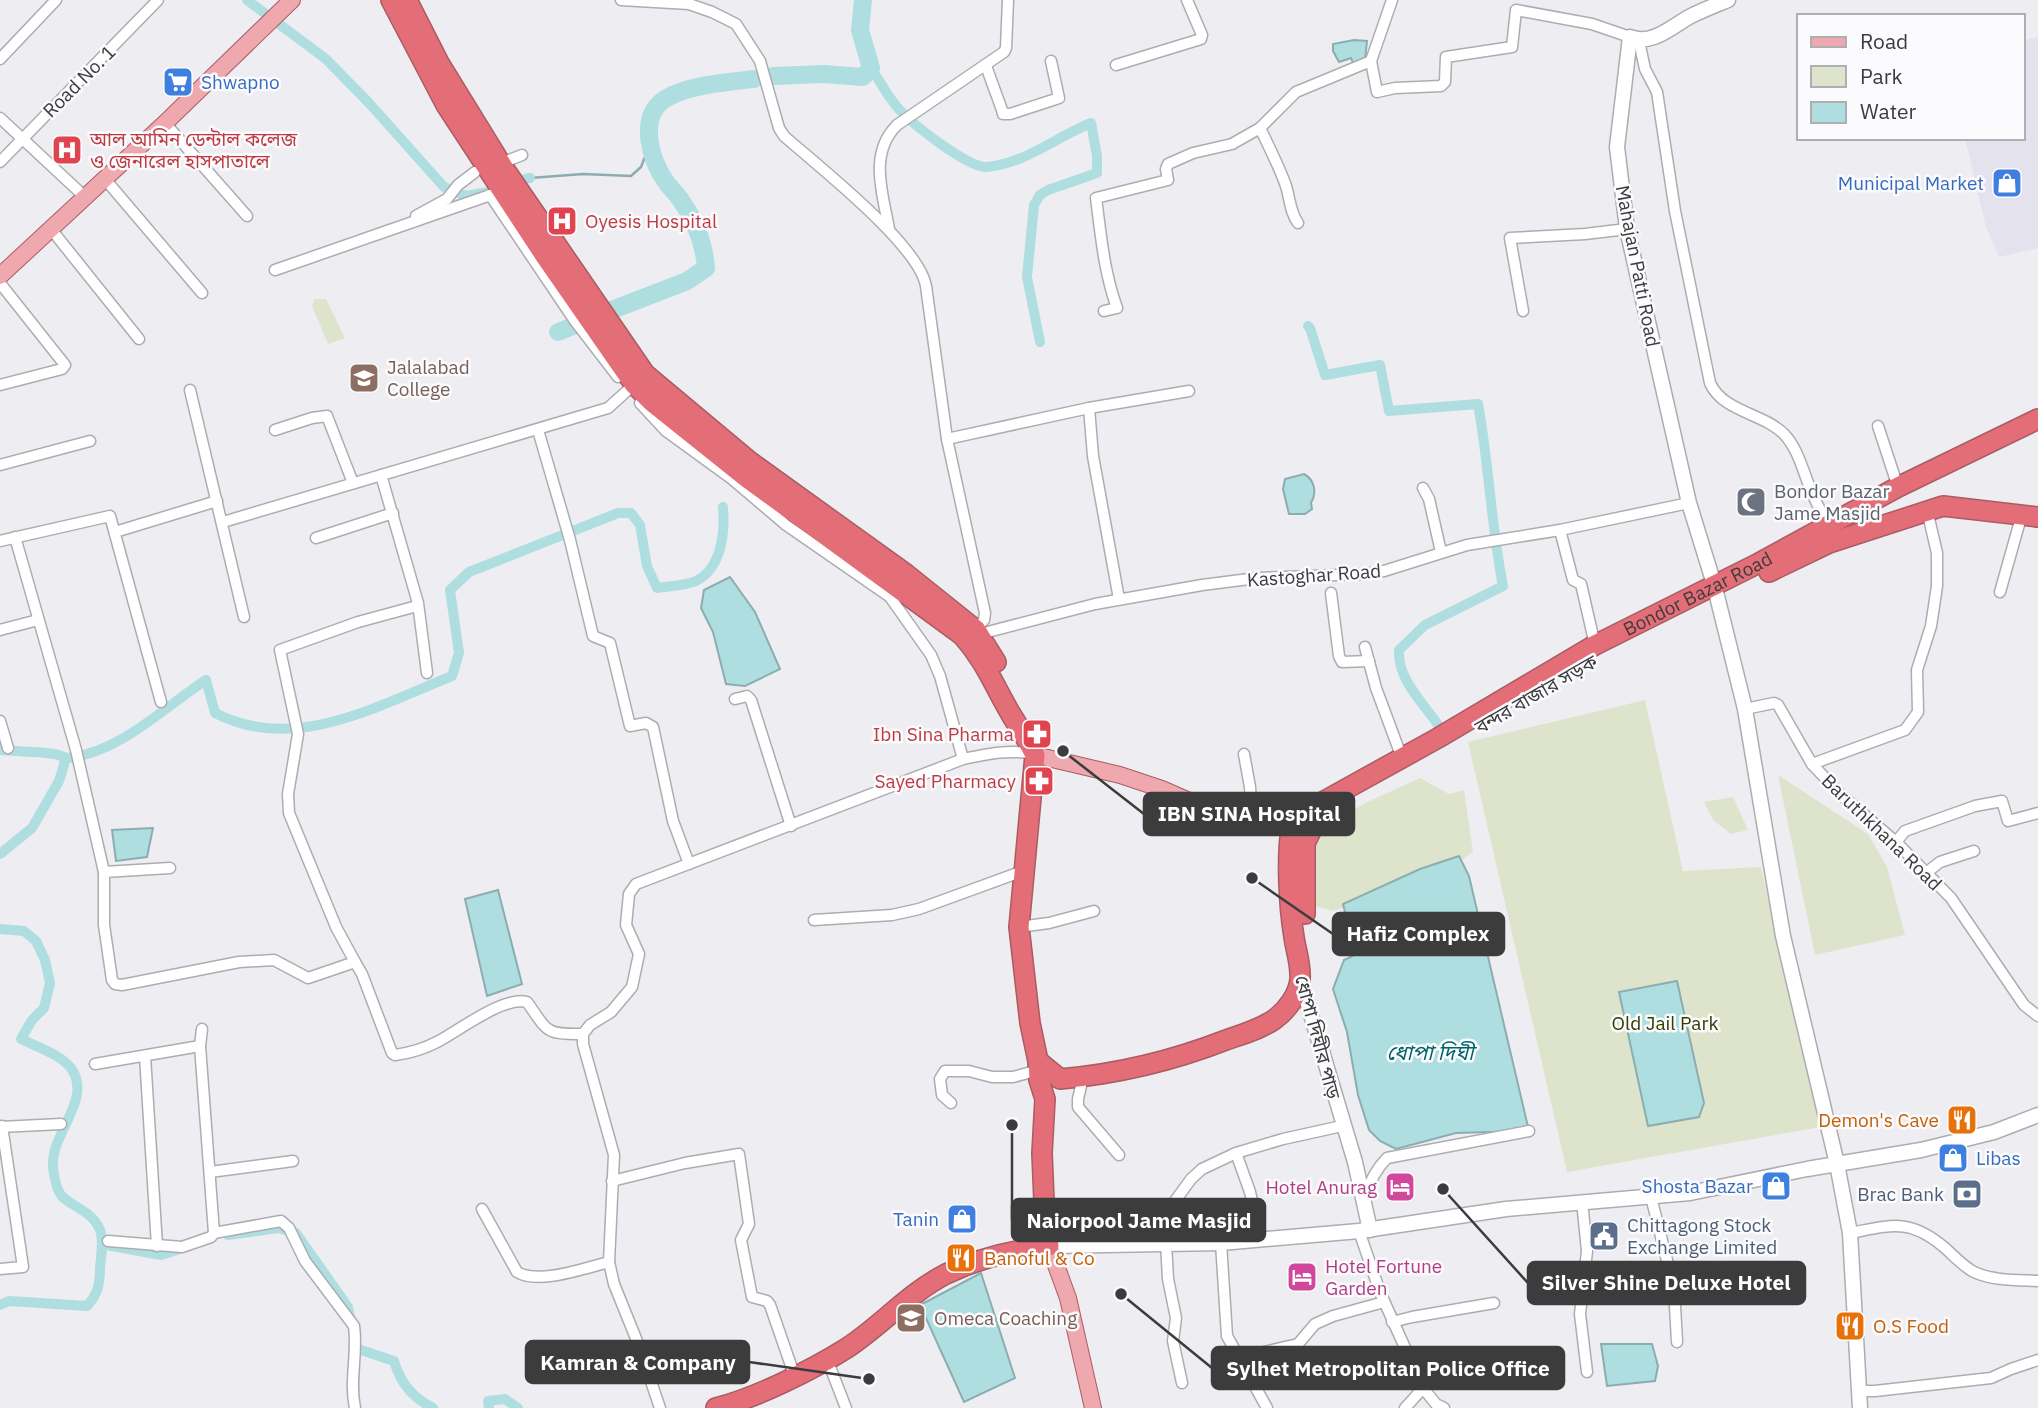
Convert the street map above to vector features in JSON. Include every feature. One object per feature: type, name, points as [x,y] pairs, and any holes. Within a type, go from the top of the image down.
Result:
[{"type":"highway","points":[[391,0],[496,193],[636,383],[747,478],[962,635],[979,654],[1013,718],[1025,734]]},
{"type":"highway","points":[[407,0],[439,63],[496,157],[593,302],[636,383],[906,574],[978,632],[1020,715],[1035,755],[1019,927],[1030,1023],[1045,1100],[1042,1165],[1049,1246],[1014,1250],[947,1274],[913,1294],[848,1347],[795,1377],[720,1408]]},
{"type":"highway","name":"Bondor Bazar Road","points":[[1294,838],[1308,810],[1595,645],[1716,590],[1898,487],[2038,419]]},
{"type":"highway","name":"বন্দর বাজার সড়ক","points":[[1294,838],[1318,817],[1414,766],[1552,683],[1716,590],[1829,543],[1943,506],[2030,515]]},
{"type":"highway","name":"ধোপা দিঘীর পাড়","points":[[1294,838],[1294,936],[1301,981]]},
{"type":"highway","points":[[1039,1065],[1060,1079],[1119,1072],[1197,1052],[1276,1018],[1292,1002],[1301,981]]},
{"type":"highway","points":[[1045,1100],[1060,1079]]},
{"type":"main road","points":[[1635,39],[1658,37],[1690,17],[1727,0]]},
{"type":"main road","points":[[0,276],[165,123],[288,3]]},
{"type":"main road","name":"Mahajan Patti Road","points":[[1635,39],[1617,147],[1627,229],[1689,503],[1716,590],[1745,709],[1783,936],[1837,1164],[1850,1233],[1860,1408]]},
{"type":"main road","name":"বন্দর বাজার সড়ক","points":[[1035,755],[1120,775],[1162,789],[1210,810],[1271,823],[1294,838]]},
{"type":"main road","points":[[1271,823],[1280,833],[1294,838]]},
{"type":"main road","name":"ধোপা দিঘীর পাড়","points":[[1301,981],[1364,1199],[1365,1231]]},
{"type":"main road","points":[[1093,1408],[1068,1298],[1049,1246],[1222,1243],[1365,1231],[1506,1209],[1651,1197],[1728,1187],[1921,1150],[1994,1132],[2038,1115]]},
{"type":"street","points":[[0,59],[56,0]]},
{"type":"street","name":"Road No. 1","points":[[0,162],[158,0]]},
{"type":"street","points":[[621,0],[689,4],[736,24],[760,61],[784,136],[889,229],[925,279],[947,439],[985,614],[978,632]]},
{"type":"street","points":[[889,229],[878,166],[885,141],[897,125],[986,66],[1006,48],[1008,0]]},
{"type":"street","points":[[1116,65],[1201,39],[1202,35],[1187,0]]},
{"type":"street","points":[[1392,0],[1371,61],[1377,92],[1395,88],[1441,86],[1445,82],[1446,57],[1512,47],[1516,10],[1592,24],[1635,39],[1645,69],[1657,92],[1675,211],[1710,383],[1717,394],[1729,404],[1783,433],[1796,453],[1829,526]]},
{"type":"street","points":[[986,66],[1003,114],[1010,114],[1059,98],[1051,61]]},
{"type":"street","points":[[1104,311],[1117,308],[1100,239],[1096,198],[1168,180],[1168,164],[1193,152],[1232,144],[1260,128],[1296,92],[1371,61]]},
{"type":"street","points":[[0,118],[85,197]]},
{"type":"street","points":[[165,123],[247,216]]},
{"type":"street","points":[[1260,128],[1276,161],[1286,187],[1292,215],[1298,223]]},
{"type":"street","points":[[509,160],[522,155]]},
{"type":"street","points":[[354,243],[362,236],[404,223],[447,199],[458,185],[475,172]]},
{"type":"street","points":[[105,179],[202,293]]},
{"type":"street","points":[[275,270],[496,193]]},
{"type":"street","points":[[51,229],[139,339]]},
{"type":"street","points":[[1523,311],[1510,238],[1627,229]]},
{"type":"street","points":[[0,283],[65,365],[62,369],[0,385]]},
{"type":"street","points":[[223,522],[608,408],[636,383],[666,431],[732,479],[786,525],[890,597],[931,654],[940,676],[962,759]]},
{"type":"street","points":[[190,390],[244,617]]},
{"type":"street","points":[[947,439],[1089,408],[1189,391]]},
{"type":"street","points":[[1089,408],[1093,456],[1119,599]]},
{"type":"street","points":[[275,430],[327,416],[353,483]]},
{"type":"street","points":[[1878,426],[1898,487]]},
{"type":"street","points":[[538,430],[570,540],[593,636],[610,643],[629,726],[646,723],[653,727],[673,821],[689,864]]},
{"type":"street","points":[[0,465],[90,442]]},
{"type":"street","points":[[381,475],[416,594],[427,673]]},
{"type":"street","points":[[1423,488],[1429,499],[1441,552]]},
{"type":"street","points":[[115,532],[217,501]]},
{"type":"street","name":"Kastoghar Road","points":[[978,632],[1119,599],[1257,578],[1365,574],[1401,566],[1467,545],[1560,530],[1689,503]]},
{"type":"street","points":[[1812,764],[1905,730],[1918,712],[1917,670],[1931,626],[1937,586],[1937,552],[1927,510]]},
{"type":"street","points":[[316,538],[393,513]]},
{"type":"street","points":[[0,541],[108,515],[112,518],[161,702]]},
{"type":"street","points":[[2000,592],[2030,515]]},
{"type":"street","points":[[1560,530],[1573,580],[1581,584],[1595,645]]},
{"type":"street","points":[[15,537],[76,750],[104,872],[104,925],[112,980],[115,984],[122,985],[239,962],[274,960],[308,978],[355,962]]},
{"type":"street","points":[[1331,593],[1342,662],[1369,661]]},
{"type":"street","points":[[417,606],[383,614],[280,649],[298,734],[288,794],[290,820],[336,927],[362,974],[392,1054],[435,1043],[500,1006],[520,1000],[527,1002],[549,1031],[563,1035],[583,1034]]},
{"type":"street","points":[[0,630],[38,620]]},
{"type":"street","points":[[1365,647],[1402,758]]},
{"type":"street","points":[[735,699],[747,696],[751,700],[791,826]]},
{"type":"street","name":"Baruthkhana Road","points":[[1745,709],[1774,703],[1779,705],[1812,764],[1840,795],[1896,842],[1951,898],[2024,1005],[2038,1016]]},
{"type":"street","points":[[0,722],[8,748]]},
{"type":"street","points":[[660,1408],[614,1284],[609,1262],[614,1155],[583,1044],[583,1034],[611,1012],[632,987],[639,954],[626,925],[632,889],[636,884],[962,759],[996,752],[1018,751],[1035,755]]},
{"type":"street","points":[[1244,754],[1252,820]]},
{"type":"street","points":[[1896,842],[1905,831],[1975,806],[2002,801],[2008,821],[2038,813]]},
{"type":"street","points":[[1926,873],[1940,862],[1974,851]]},
{"type":"street","points":[[104,872],[170,868]]},
{"type":"street","points":[[814,920],[892,915],[919,909],[1023,871]]},
{"type":"street","points":[[1019,927],[1094,911]]},
{"type":"street","points":[[202,1029],[200,1046],[214,1233]]},
{"type":"street","points":[[95,1064],[200,1046]]},
{"type":"street","points":[[145,1056],[157,1246]]},
{"type":"street","points":[[951,1103],[942,1095],[940,1079],[945,1071],[969,1070],[992,1077],[1013,1077],[1039,1065]]},
{"type":"street","points":[[1083,1077],[1078,1107],[1119,1155]]},
{"type":"street","points":[[0,1269],[23,1267],[1,1127],[61,1124]]},
{"type":"street","points":[[1182,1384],[1172,1341],[1176,1318],[1168,1279],[1166,1244],[1175,1201],[1202,1169],[1236,1153],[1342,1126]]},
{"type":"street","points":[[1364,1199],[1372,1178],[1387,1158],[1529,1132]]},
{"type":"street","points":[[1236,1153],[1250,1192],[1261,1240]]},
{"type":"street","points":[[612,1181],[685,1163],[739,1154],[749,1224],[741,1240],[746,1277],[752,1297],[771,1305],[795,1377]]},
{"type":"street","points":[[210,1172],[293,1161]]},
{"type":"street","points":[[1651,1197],[1674,1288],[1677,1342]]},
{"type":"street","points":[[1583,1201],[1587,1251],[1580,1314],[1587,1372]]},
{"type":"street","points":[[482,1209],[517,1272],[525,1277],[541,1278],[609,1262]]},
{"type":"street","points":[[108,1241],[182,1247],[211,1237],[214,1233],[281,1221],[289,1228],[305,1261],[354,1326],[356,1339],[352,1382],[355,1408]]},
{"type":"street","points":[[1850,1233],[1884,1226],[1908,1226],[1929,1235],[1973,1272],[1996,1278],[2038,1281]]},
{"type":"street","points":[[1365,1231],[1392,1322],[1423,1388],[1436,1404],[1444,1408]]},
{"type":"street","points":[[1222,1243],[1227,1336],[1267,1408]]},
{"type":"street","points":[[1238,1359],[1298,1344],[1315,1324],[1333,1316],[1384,1302]]},
{"type":"street","points":[[1392,1322],[1494,1303]]},
{"type":"street","points":[[827,1359],[846,1408]]},
{"type":"street","points":[[1418,1377],[1504,1360]]},
{"type":"street","points":[[1860,1391],[1991,1378],[2038,1360]]},
{"type":"street","points":[[1405,1408],[1423,1388]]},
{"type":"shaded area","name":"Municipal Market","points":[[2038,37],[2038,248],[1999,257],[1986,227],[1965,140],[2024,140],[2024,40]]},
{"type":"green space","points":[[315,299],[326,299],[345,338],[328,344],[312,306]]},
{"type":"green space","name":"Old Jail Park","points":[[1645,700],[1683,871],[1761,867],[1821,1127],[1567,1172],[1468,742]]},
{"type":"green space","points":[[1778,775],[1868,834],[1887,867],[1905,935],[1815,955]]},
{"type":"green space","points":[[1420,778],[1449,794],[1464,790],[1473,852],[1441,874],[1333,911],[1311,905],[1314,836],[1363,804]]},
{"type":"green space","points":[[1733,797],[1748,830],[1731,834],[1713,820],[1704,802]]},
{"type":"water","points":[[1354,40],[1367,41],[1365,60],[1353,63],[1351,58],[1339,62],[1333,51],[1333,44]]},
{"type":"water","points":[[1304,474],[1314,487],[1312,509],[1305,514],[1289,514],[1283,489],[1285,479]]},
{"type":"water","points":[[730,577],[755,612],[780,669],[745,686],[726,684],[713,632],[701,608],[704,590]]},
{"type":"water","points":[[153,828],[147,857],[116,861],[112,830]]},
{"type":"water","name":"ধোপা দিঘী","points":[[1459,856],[1469,876],[1529,1131],[1456,1133],[1396,1149],[1380,1141],[1369,1130],[1358,1095],[1347,1032],[1333,989],[1344,960],[1355,955],[1343,904],[1420,869]]},
{"type":"water","points":[[498,890],[522,984],[487,996],[465,899]]},
{"type":"water","points":[[1677,981],[1704,1103],[1699,1117],[1648,1126],[1619,992]]},
{"type":"water","points":[[981,1273],[1015,1378],[964,1402],[920,1305]]},
{"type":"water","points":[[1601,1344],[1652,1344],[1658,1366],[1655,1381],[1607,1386]]},
{"type":"waterway","points":[[247,0],[326,59],[444,187],[466,196],[488,192]]},
{"type":"waterway","points":[[773,76],[824,74],[863,77],[871,68],[860,30],[863,0]]},
{"type":"waterway","points":[[871,68],[905,115],[941,144],[978,165],[987,167],[1014,161],[1091,123],[1097,173],[1048,190],[1040,195],[1034,205],[1027,277],[1040,342]]},
{"type":"waterway","points":[[612,310],[687,281],[706,268],[701,240],[694,223],[661,173],[652,151],[649,128],[656,107],[665,99],[685,90],[754,79]]},
{"type":"waterway","points":[[530,178],[583,174],[631,176],[641,167],[650,144]]},
{"type":"waterway","points":[[525,179],[530,178]]},
{"type":"waterway","points":[[558,332],[573,326]]},
{"type":"waterway","points":[[1308,326],[1325,375],[1380,365],[1389,411],[1478,404],[1503,586],[1425,625],[1399,650],[1402,671],[1407,681],[1439,726]]},
{"type":"waterway","points":[[0,750],[48,753],[70,758],[89,754],[125,737],[206,680],[215,713],[245,724],[275,729],[305,727],[365,712],[452,676],[459,653],[450,590],[469,572],[618,513],[631,513],[640,525],[647,566],[657,588],[687,584],[705,575],[716,558],[722,538],[723,507]]},
{"type":"waterway","points":[[0,854],[32,828],[59,781],[66,758]]},
{"type":"waterway","points":[[0,929],[24,931],[36,941],[45,960],[50,983],[44,1008],[32,1020],[21,1039],[58,1057],[74,1073],[76,1097],[56,1148],[54,1174],[61,1195],[96,1223],[102,1244],[99,1284],[87,1306],[9,1301],[0,1305]]},
{"type":"waterway","points":[[228,1235],[278,1228],[296,1233],[348,1307],[351,1324]]},
{"type":"waterway","points":[[106,1245],[161,1255],[183,1248]]},
{"type":"waterway","points":[[354,1340],[355,1348],[394,1361],[408,1389],[433,1408]]},
{"type":"waterway","points":[[489,1408],[488,1401],[505,1399],[518,1408]]},
{"type":"place","name":"Shwapno","points":[[178,82]]},
{"type":"place","name":"আল আমিন ডেন্টাল কলেজ ও জেনারেল হাসপাতালে","points":[[67,150]]},
{"type":"place","name":"Municipal Market","points":[[2007,183]]},
{"type":"place","name":"Oyesis Hospital","points":[[562,221]]},
{"type":"place","name":"Jalalabad College","points":[[364,378]]},
{"type":"place","name":"Bondor Bazar Jame Masjid","points":[[1751,502]]},
{"type":"place","name":"Ibn Sina Pharma","points":[[1037,734]]},
{"type":"place","name":"IBN SINA Hospital","points":[[1063,751]]},
{"type":"place","name":"Sayed Pharmacy","points":[[1039,781]]},
{"type":"place","name":"Hafiz Complex","points":[[1252,878]]},
{"type":"place","name":"Demon's Cave","points":[[1962,1120]]},
{"type":"place","name":"Naiorpool Jame Masjid","points":[[1012,1125]]},
{"type":"place","name":"Libas","points":[[1953,1158]]},
{"type":"place","name":"Shosta Bazar","points":[[1776,1186]]},
{"type":"place","name":"Hotel Anurag","points":[[1400,1187]]},
{"type":"place","name":"Silver Shine Deluxe Hotel","points":[[1443,1189]]},
{"type":"place","name":"Brac Bank","points":[[1967,1194]]},
{"type":"place","name":"Tanin","points":[[962,1219]]},
{"type":"place","name":"Chittagong Stock Exchange Limited","points":[[1604,1236]]},
{"type":"place","name":"Banoful & Co","points":[[961,1258]]},
{"type":"place","name":"Hotel Fortune Garden","points":[[1302,1277]]},
{"type":"place","name":"Sylhet Metropolitan Police Office","points":[[1121,1294]]},
{"type":"place","name":"Omeca Coaching","points":[[911,1318]]},
{"type":"place","name":"O.S Food","points":[[1850,1326]]},
{"type":"place","name":"Kamran & Company","points":[[869,1379]]}]
